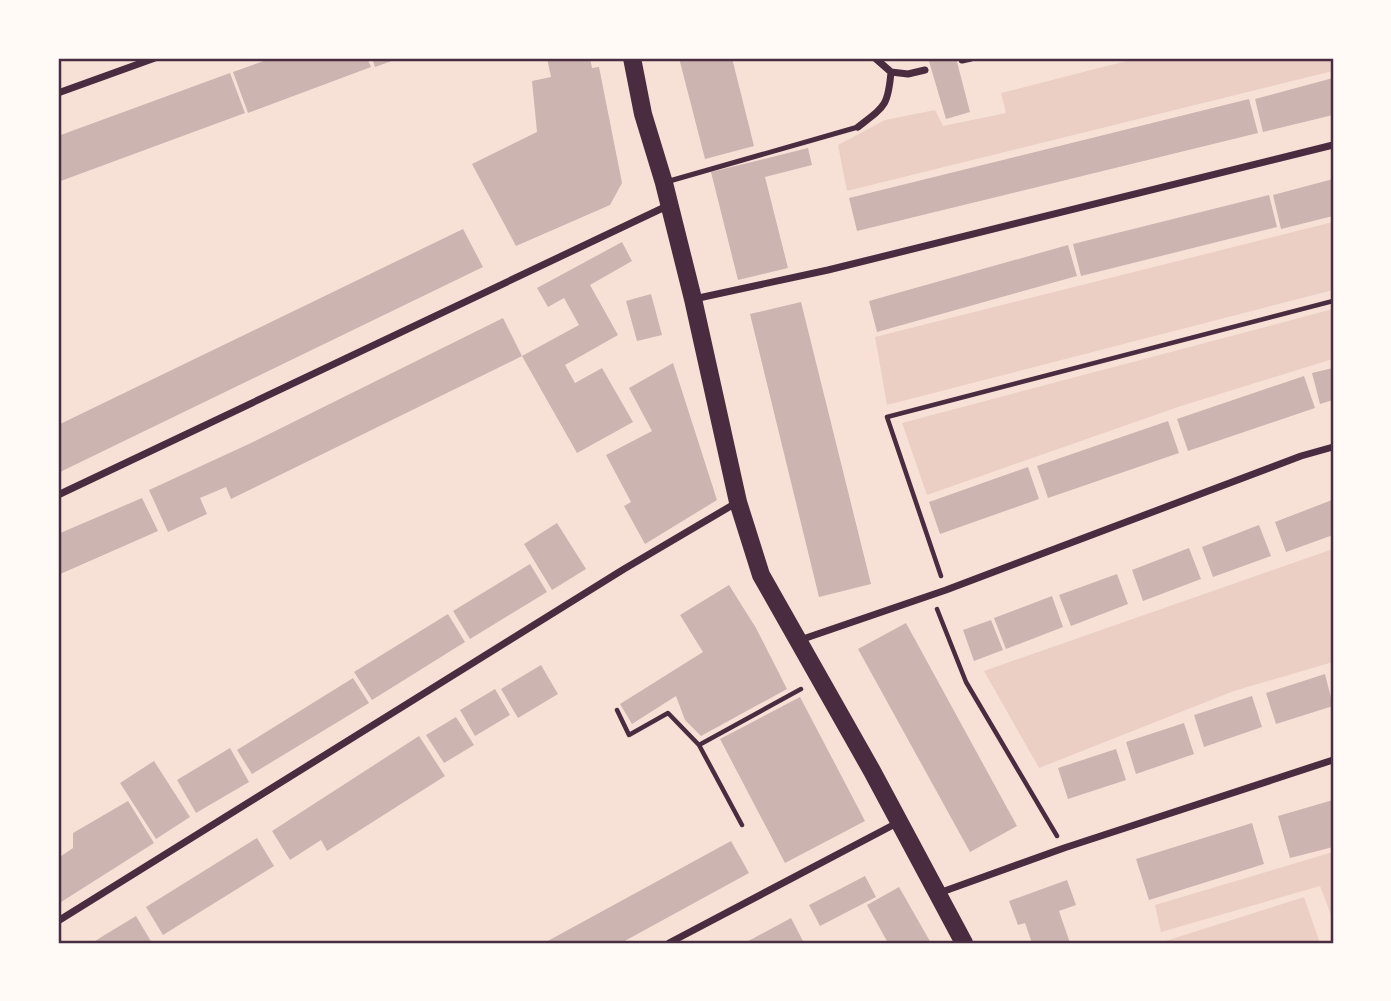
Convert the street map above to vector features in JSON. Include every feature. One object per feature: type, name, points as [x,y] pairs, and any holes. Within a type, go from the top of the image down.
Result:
[{"type":"main road","points":[[632,58],[649,138],[664,183],[693,299],[738,502],[761,575],[800,640],[964,943]]},
{"type":"street","points":[[58,93],[155,58]]},
{"type":"street","points":[[875,58],[891,72],[908,74],[925,70]]},
{"type":"street","points":[[962,60],[971,58]]},
{"type":"street","points":[[858,127],[887,101],[891,72]]},
{"type":"street","points":[[693,299],[828,270],[1333,145]]},
{"type":"street","points":[[58,495],[669,205]]},
{"type":"street","points":[[800,640],[946,590],[1301,456],[1333,447]]},
{"type":"street","points":[[58,921],[624,569],[738,502]]},
{"type":"street","points":[[938,893],[1065,848],[1333,760]]},
{"type":"street","points":[[669,943],[899,822]]},
{"type":"lane","points":[[664,183],[858,127]]},
{"type":"path","points":[[946,590],[887,417],[1333,301]]},
{"type":"path","points":[[932,595],[966,682],[1065,848]]},
{"type":"path","points":[[699,745],[821,679]]},
{"type":"path","points":[[617,710],[629,735],[668,713],[699,745],[742,825]]},
{"type":"shaded area","points":[[1138,58],[1333,58],[1333,71],[847,191],[838,145],[885,120],[935,110],[943,126],[1006,113],[1001,93]]},
{"type":"shaded area","points":[[1333,222],[1333,290],[887,405],[875,337]]},
{"type":"shaded area","points":[[1333,309],[1333,359],[1181,406],[927,495],[902,423]]},
{"type":"shaded area","points":[[1333,549],[1333,662],[1234,691],[1039,768],[984,671]]},
{"type":"shaded area","points":[[1333,852],[1333,920],[1320,886],[1161,932],[1155,905]]},
{"type":"shaded area","points":[[1304,897],[1320,943],[1159,943]]},
{"type":"building","points":[[272,58],[367,58],[371,67],[248,113],[233,72]]},
{"type":"building","points":[[372,58],[400,58],[375,67]]},
{"type":"building","points":[[547,58],[590,58],[592,68],[599,67],[622,183],[610,205],[516,246],[472,164],[537,132],[532,81],[551,77]]},
{"type":"building","points":[[679,58],[732,58],[754,146],[705,159]]},
{"type":"building","points":[[928,58],[956,58],[970,112],[946,119]]},
{"type":"building","points":[[230,73],[245,113],[58,182],[58,136]]},
{"type":"building","points":[[1333,78],[1333,115],[1263,132],[1255,99]]},
{"type":"building","points":[[1249,99],[1258,133],[857,231],[849,198]]},
{"type":"building","points":[[808,148],[812,165],[765,177],[788,268],[738,280],[711,172]]},
{"type":"building","points":[[1333,179],[1333,216],[1281,229],[1273,195]]},
{"type":"building","points":[[1269,195],[1277,227],[1081,276],[1073,244]]},
{"type":"building","points":[[463,229],[483,267],[58,473],[58,425]]},
{"type":"building","points":[[622,242],[632,261],[590,285],[618,335],[565,365],[575,383],[602,368],[633,422],[577,453],[522,356],[579,325],[564,298],[548,307],[537,288]]},
{"type":"building","points":[[1068,245],[1077,276],[877,332],[869,301]]},
{"type":"building","points":[[651,294],[662,335],[637,341],[626,301]]},
{"type":"building","points":[[801,302],[871,584],[819,597],[750,314]]},
{"type":"building","points":[[503,318],[522,356],[231,499],[226,487],[200,498],[207,514],[168,532],[149,490],[251,443]]},
{"type":"building","points":[[673,363],[717,500],[645,544],[624,506],[631,502],[606,455],[652,431],[629,388]]},
{"type":"building","points":[[1333,368],[1333,400],[1320,404],[1312,373]]},
{"type":"building","points":[[1304,376],[1315,408],[1188,451],[1177,419]]},
{"type":"building","points":[[1168,421],[1179,453],[1048,498],[1037,466]]},
{"type":"building","points":[[1028,467],[1039,499],[940,534],[929,502]]},
{"type":"building","points":[[142,498],[158,531],[58,575],[58,534]]},
{"type":"building","points":[[1332,500],[1333,535],[1286,552],[1275,522]]},
{"type":"building","points":[[557,523],[586,569],[552,590],[524,544]]},
{"type":"building","points":[[1259,525],[1271,556],[1213,577],[1202,547]]},
{"type":"building","points":[[1189,548],[1201,579],[1143,601],[1132,570]]},
{"type":"building","points":[[530,564],[547,592],[470,639],[453,611]]},
{"type":"building","points":[[1117,574],[1128,604],[1071,626],[1059,595]]},
{"type":"building","points":[[729,585],[756,628],[787,689],[701,736],[685,720],[676,696],[632,724],[620,704],[703,652],[680,615]]},
{"type":"building","points":[[1052,596],[1063,627],[1006,649],[994,618]]},
{"type":"building","points":[[448,614],[465,642],[372,700],[354,672]]},
{"type":"building","points":[[991,620],[1003,650],[974,661],[963,630]]},
{"type":"building","points":[[906,623],[1017,826],[970,852],[858,649]]},
{"type":"building","points":[[541,665],[558,694],[518,718],[501,689]]},
{"type":"building","points":[[1325,674],[1333,706],[1276,724],[1266,693]]},
{"type":"building","points":[[353,678],[369,703],[252,774],[237,750]]},
{"type":"building","points":[[495,689],[510,715],[475,736],[460,710]]},
{"type":"building","points":[[1252,696],[1262,727],[1204,747],[1194,715]]},
{"type":"building","points":[[800,697],[865,821],[785,863],[720,739]]},
{"type":"building","points":[[456,717],[474,745],[444,763],[426,735]]},
{"type":"building","points":[[1184,723],[1194,754],[1136,774],[1126,742]]},
{"type":"building","points":[[419,736],[445,776],[327,851],[321,840],[290,860],[272,831]]},
{"type":"building","points":[[230,748],[249,782],[196,813],[177,780]]},
{"type":"building","points":[[1116,749],[1126,780],[1068,799],[1058,768]]},
{"type":"building","points":[[154,761],[190,817],[156,839],[120,783]]},
{"type":"building","points":[[1333,800],[1333,847],[1290,858],[1278,816]]},
{"type":"building","points":[[128,801],[154,843],[58,904],[58,858],[73,848],[73,833]]},
{"type":"building","points":[[1252,823],[1264,864],[1149,900],[1136,859]]},
{"type":"building","points":[[257,838],[274,866],[163,935],[146,907]]},
{"type":"building","points":[[731,841],[749,873],[621,943],[544,943]]},
{"type":"building","points":[[865,876],[876,897],[820,926],[809,905]]},
{"type":"building","points":[[1067,880],[1076,905],[1059,911],[1070,943],[1032,943],[1025,923],[1018,925],[1009,901]]},
{"type":"building","points":[[899,887],[931,943],[888,943],[867,905]]},
{"type":"building","points":[[136,916],[152,943],[92,943],[103,936]]},
{"type":"building","points":[[791,918],[804,943],[744,943],[754,938]]}]
